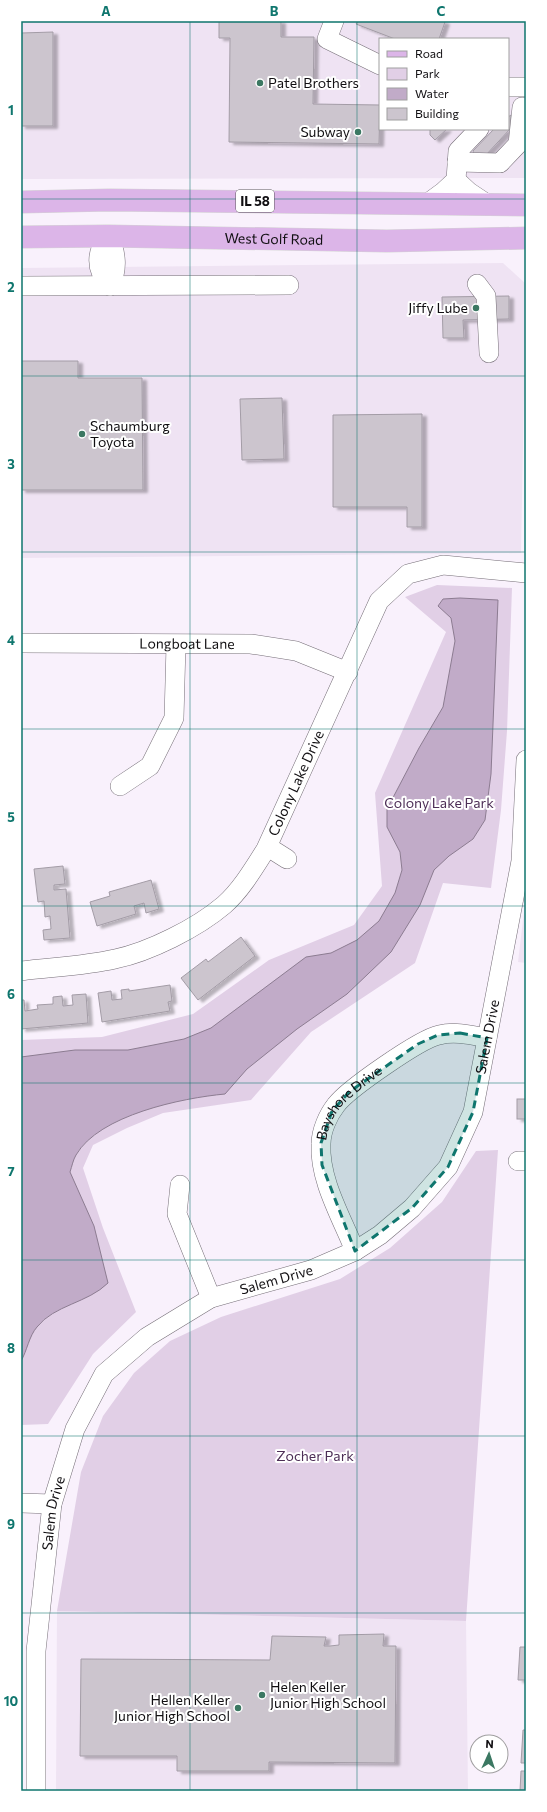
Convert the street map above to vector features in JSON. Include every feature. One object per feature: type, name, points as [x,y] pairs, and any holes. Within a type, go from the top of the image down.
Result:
[{"type":"main road","name":"IL 58","points":[[21,202],[110,200],[526,204]]},
{"type":"main road","name":"West Golf Road","points":[[21,237],[108,236],[387,241],[526,238]]},
{"type":"street","points":[[334,21],[327,40],[379,65]]},
{"type":"street","points":[[509,87],[526,88]]},
{"type":"street","points":[[456,171],[500,163],[518,144],[519,107]]},
{"type":"street","points":[[428,203],[443,192],[456,171],[458,151],[478,130]]},
{"type":"street","points":[[456,171],[469,192],[487,204]]},
{"type":"street","points":[[108,236],[100,248],[99,263],[101,276],[110,286]]},
{"type":"street","points":[[21,286],[288,285]]},
{"type":"street","points":[[481,290],[489,353]]},
{"type":"street","name":"Colony Lake Drive","points":[[21,971],[116,959],[154,946],[192,928],[224,905],[248,877],[268,847],[379,601],[408,574],[443,564],[526,573]]},
{"type":"street","name":"Longboat Lane","points":[[21,643],[176,645],[251,644],[296,651],[348,672]]},
{"type":"street","points":[[120,786],[150,766],[174,718],[176,645]]},
{"type":"street","name":"Salem Drive","points":[[36,1791],[28,1651],[52,1504],[75,1429],[104,1374],[147,1338],[211,1298],[311,1270],[356,1251],[380,1235],[412,1208],[448,1167],[474,1112],[521,861],[526,760]]},
{"type":"street","points":[[268,847],[287,859]]},
{"type":"street","name":"Bayshore Drive","points":[[356,1251],[329,1188],[322,1165],[321,1143],[323,1131],[332,1111],[349,1092],[428,1039],[450,1033],[487,1038]]},
{"type":"street","points":[[180,1185],[177,1214],[211,1298]]},
{"type":"street","points":[[21,1503],[52,1504]]},
{"type":"highlighted area","points":[[460,1033],[487,1038],[473,1112],[448,1167],[412,1208],[355,1251],[322,1165],[321,1143],[332,1111],[349,1092],[418,1044],[438,1035]]},
{"type":"shaded area","points":[[21,21],[526,21],[526,178],[21,179]]},
{"type":"shaded area","points":[[503,263],[526,284],[521,553],[21,558],[21,268]]},
{"type":"shaded area","points":[[526,895],[526,963],[518,962]]},
{"type":"shaded area","name":"Helen Keller Junior High School","points":[[57,1611],[466,1621],[468,1791],[56,1791]]},
{"type":"green space","name":"Colony Lake Park","points":[[437,585],[512,588],[507,731],[501,810],[491,888],[443,883],[415,963],[311,1032],[251,1100],[163,1113],[127,1128],[93,1145],[83,1168],[103,1228],[136,1312],[93,1354],[48,1424],[21,1425],[21,1040],[102,1037],[193,1014],[269,960],[354,925],[382,886],[375,793],[446,632],[405,597]]},
{"type":"green space","name":"Zocher Park","points":[[498,1150],[466,1621],[57,1611],[81,1472],[103,1416],[134,1373],[170,1341],[221,1317],[340,1279],[390,1248],[442,1202],[476,1151]]},
{"type":"water","name":"Colony Lake Park","points":[[460,598],[498,600],[491,774],[485,820],[473,839],[449,856],[434,870],[420,905],[391,952],[347,994],[297,1029],[247,1069],[225,1094],[187,1100],[143,1111],[122,1119],[103,1129],[87,1141],[76,1155],[70,1172],[94,1226],[108,1283],[100,1290],[52,1314],[44,1320],[34,1331],[21,1361],[21,1057],[75,1050],[128,1050],[184,1039],[211,1028],[306,957],[331,953],[357,940],[379,921],[395,893],[402,870],[400,852],[387,827],[387,809],[419,748],[443,707],[455,641],[451,618],[438,606],[443,599]]},
{"type":"building","points":[[219,21],[281,21],[281,37],[314,37],[313,104],[379,105],[379,144],[229,142],[230,38],[219,38]]},
{"type":"building","points":[[358,21],[445,22],[439,38],[392,38],[356,24]]},
{"type":"building","points":[[53,32],[53,126],[21,126],[21,33]]},
{"type":"building","points":[[511,115],[511,128],[485,156],[474,156],[473,151],[493,130],[509,130],[509,116]]},
{"type":"building","points":[[430,130],[446,130],[435,140],[430,135]]},
{"type":"building","name":"Jiffy Lube","points":[[509,296],[509,319],[463,320],[464,338],[443,338],[442,297]]},
{"type":"building","name":"Schaumburg Toyota","points":[[21,361],[78,361],[78,378],[142,378],[143,490],[21,490]]},
{"type":"building","points":[[282,398],[284,459],[242,460],[240,399]]},
{"type":"building","points":[[422,414],[422,527],[407,527],[407,507],[333,507],[333,415]]},
{"type":"building","points":[[63,866],[65,884],[54,885],[54,890],[66,889],[70,938],[44,940],[43,930],[51,929],[50,916],[45,917],[44,901],[38,902],[34,869]]},
{"type":"building","points":[[151,880],[159,909],[146,913],[144,903],[134,906],[136,914],[97,926],[90,902],[110,896],[109,892]]},
{"type":"building","points":[[241,937],[255,956],[198,1000],[181,978],[206,959],[208,962]]},
{"type":"building","points":[[170,985],[172,1001],[168,1002],[170,1011],[102,1022],[98,993],[111,991],[112,1000],[122,999],[121,990],[129,989],[129,991]]},
{"type":"building","points":[[86,994],[88,1023],[21,1029],[21,1000],[24,1000],[25,1011],[38,1009],[37,1005],[53,1004],[53,997],[62,996],[63,1006],[73,1005],[72,995]]},
{"type":"building","points":[[517,1099],[526,1099],[526,1119],[517,1119]]},
{"type":"building","name":"Hellen Keller Junior High School","points":[[384,1634],[383,1646],[396,1646],[395,1763],[269,1762],[269,1771],[177,1771],[177,1756],[80,1756],[81,1659],[270,1660],[272,1636],[326,1637],[324,1646],[330,1646],[339,1645],[339,1635]]},
{"type":"building","points":[[520,1647],[526,1647],[526,1680],[518,1680]]},
{"type":"building","points":[[523,1730],[526,1730],[526,1763],[521,1763]]},
{"type":"building","points":[[521,1771],[526,1771],[526,1791],[520,1791]]},
{"type":"place","name":"Patel Brothers","points":[[260,83]]},
{"type":"place","name":"Subway","points":[[358,132]]},
{"type":"place","name":"Jiffy Lube","points":[[476,308]]},
{"type":"place","name":"Schaumburg Toyota","points":[[82,434]]},
{"type":"place","name":"Helen Keller Junior High School","points":[[262,1695]]},
{"type":"place","name":"Hellen Keller Junior High School","points":[[238,1708]]}]
